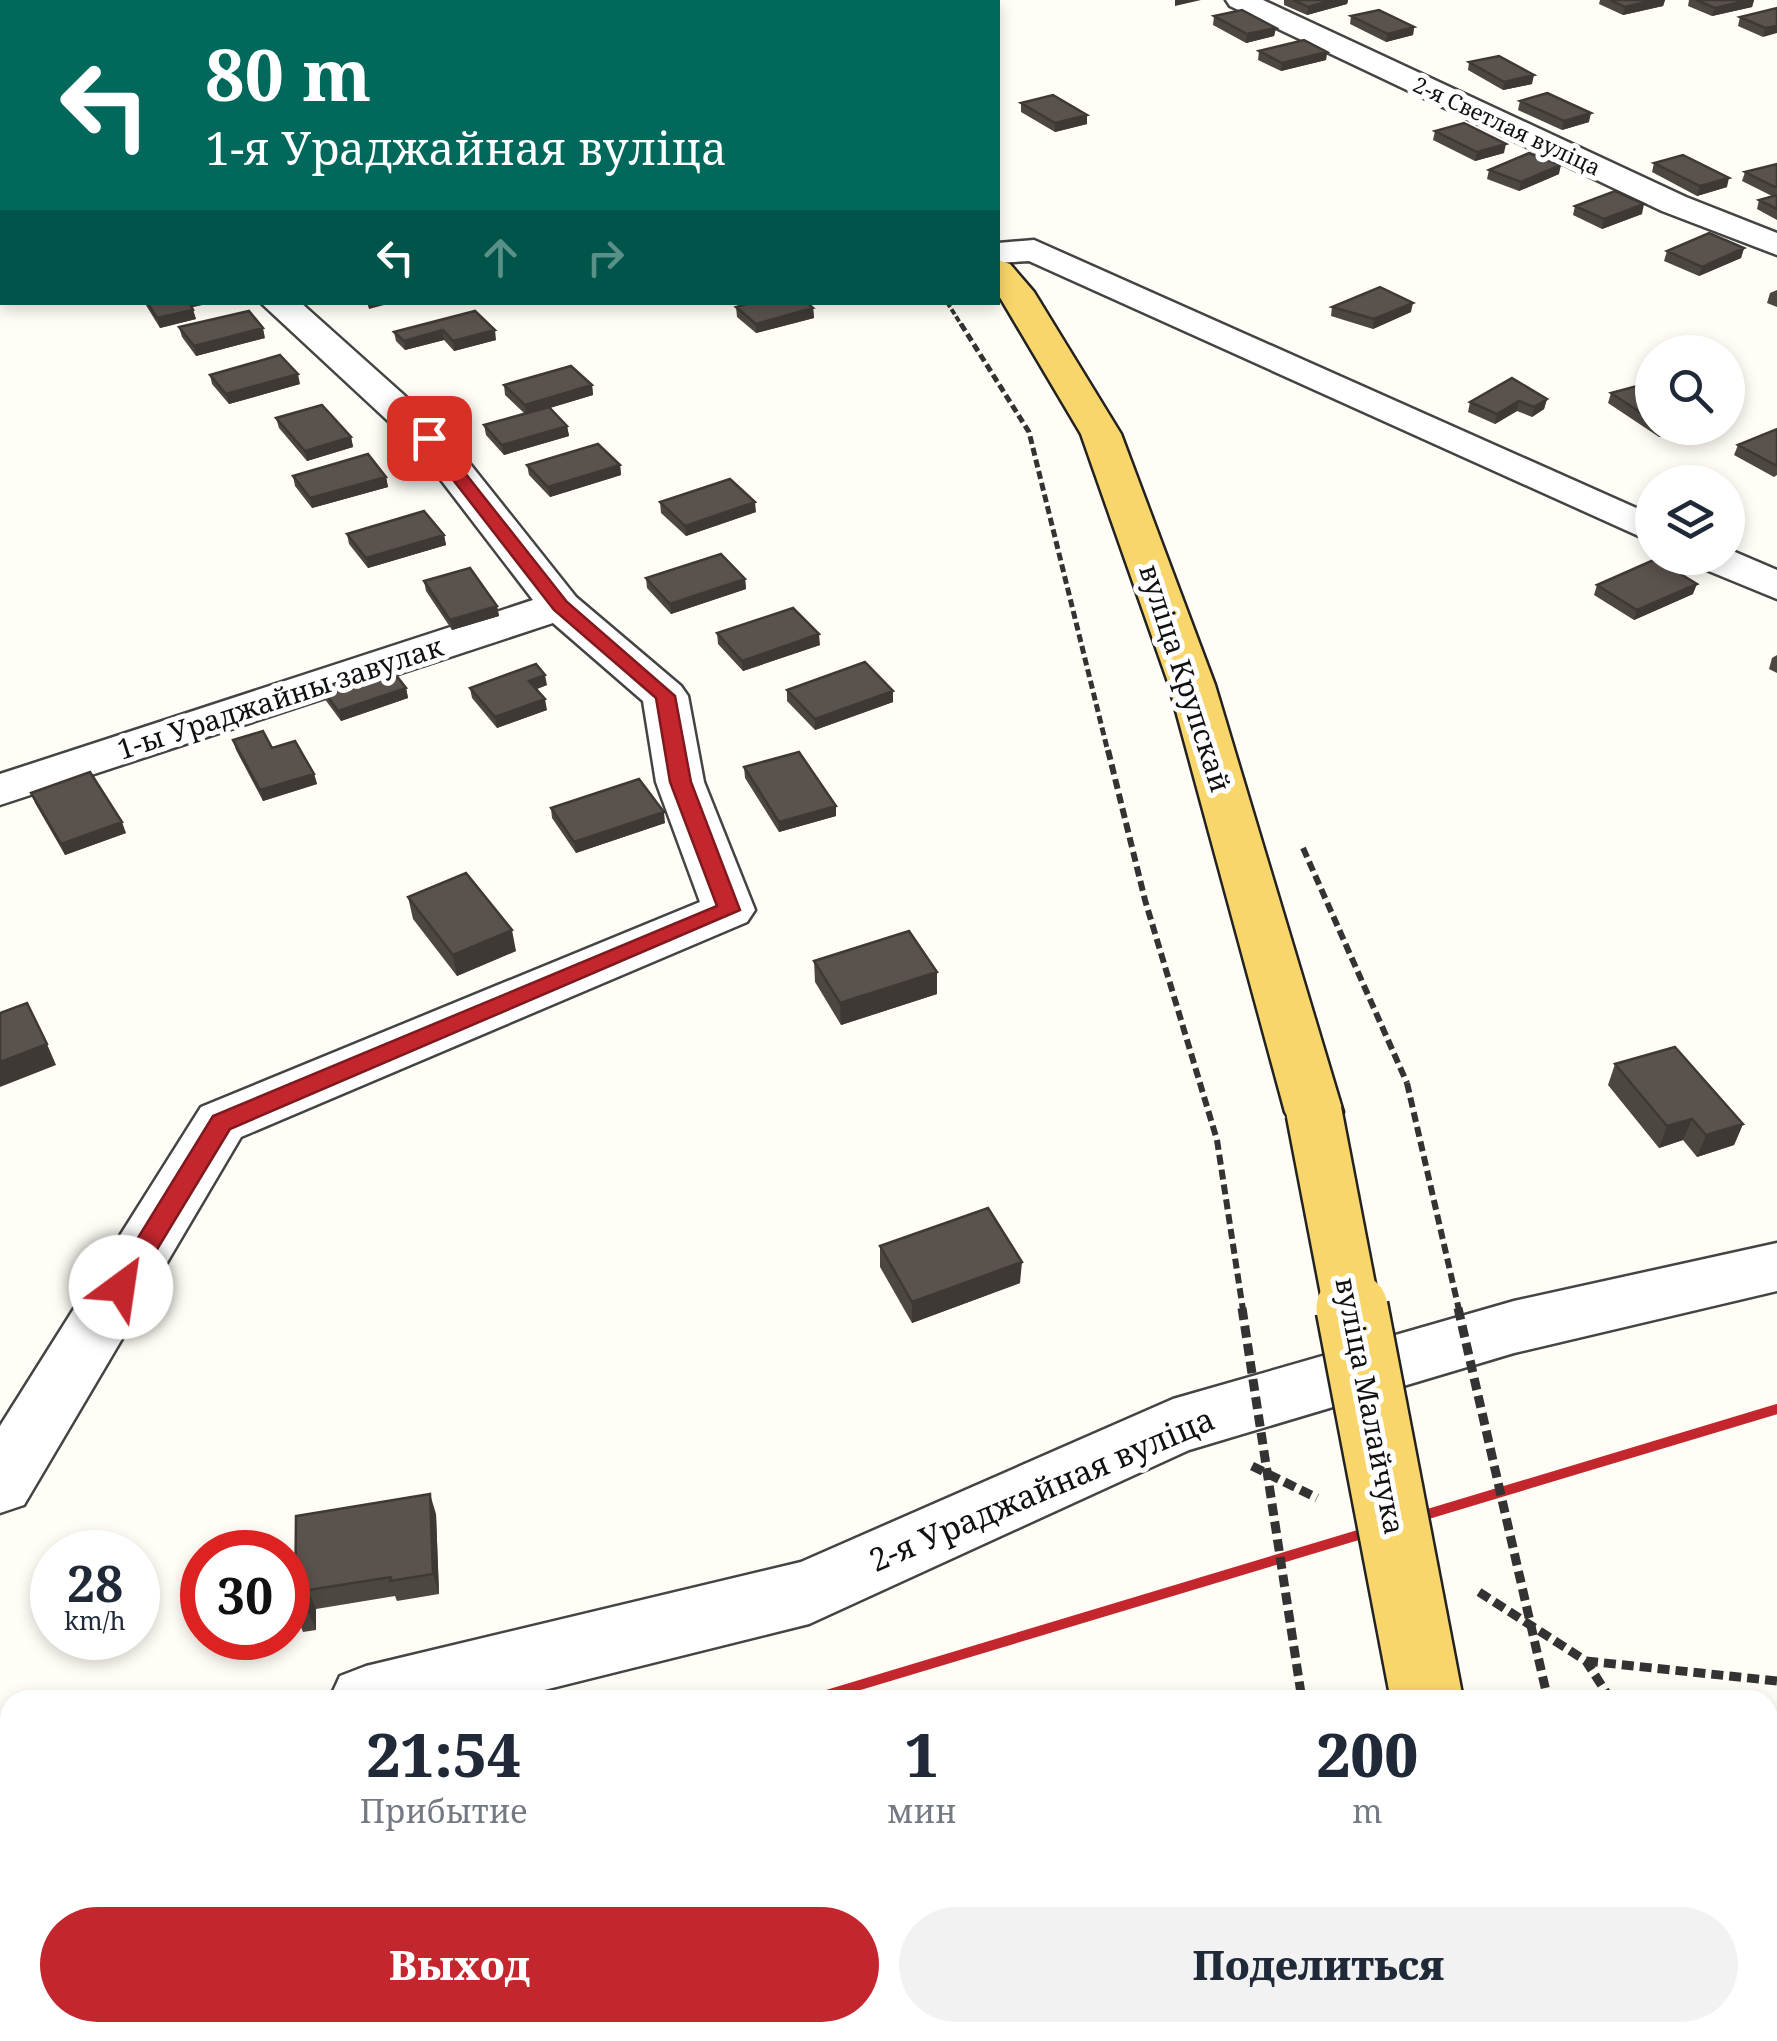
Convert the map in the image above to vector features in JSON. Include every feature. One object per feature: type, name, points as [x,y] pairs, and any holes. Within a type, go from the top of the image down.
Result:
[{"type":"main road","name":"вуліца Крупскай","points":[[1000,273],[1021,300],[1101,434],[1192,685],[1314,1112]]},
{"type":"main road","name":"вуліца Малайчука","points":[[1314,1112],[1425,1690]]},
{"type":"street","name":"2-я Светлая вуліца","points":[[1240,0],[1674,204],[1777,246]]},
{"type":"street","points":[[1000,253],[1034,250],[1635,522]]},
{"type":"street","points":[[0,1484],[221,1122],[729,910],[680,782],[666,696],[560,606],[429,438],[281,305]]},
{"type":"street","points":[[1745,572],[1777,586]]},
{"type":"street","name":"1-ы Ураджайны завулак","points":[[0,790],[560,606]]},
{"type":"street","name":"2-я Ураджайная вуліца","points":[[407,1690],[809,1592],[1173,1426],[1514,1326],[1777,1267]]},
{"type":"path","points":[[949,305],[1029,432],[1145,900],[1217,1140],[1300,1690]]},
{"type":"path","points":[[1298,836],[1407,1084],[1546,1690]]},
{"type":"path","points":[[1586,1661],[1777,1681]]},
{"type":"building","points":[[1293,0],[1332,0],[1308,7]]},
{"type":"building","points":[[1610,0],[1654,0],[1625,7]]},
{"type":"building","points":[[1696,0],[1749,0],[1715,8]]},
{"type":"building","points":[[1777,8],[1777,26],[1765,28],[1740,17]]},
{"type":"building","points":[[1242,10],[1276,28],[1247,34],[1214,16]]},
{"type":"building","points":[[1379,10],[1414,27],[1388,34],[1351,16]]},
{"type":"building","points":[[1304,40],[1327,52],[1282,63],[1259,51]]},
{"type":"building","points":[[1499,56],[1534,75],[1504,82],[1469,62]]},
{"type":"building","points":[[1547,93],[1591,113],[1564,121],[1520,101]]},
{"type":"building","points":[[1053,95],[1087,115],[1055,123],[1021,103]]},
{"type":"building","points":[[1464,123],[1506,144],[1477,152],[1435,131]]},
{"type":"building","points":[[1529,153],[1561,165],[1521,182],[1489,170]]},
{"type":"building","points":[[1683,155],[1729,178],[1700,186],[1654,163]]},
{"type":"building","points":[[1777,164],[1775,187],[1745,172]]},
{"type":"building","points":[[1615,191],[1644,204],[1604,219],[1575,206]]},
{"type":"building","points":[[1777,195],[1777,209],[1759,200]]},
{"type":"building","points":[[1709,233],[1744,248],[1702,267],[1667,251]]},
{"type":"building","points":[[1380,287],[1413,303],[1374,319],[1332,307]]},
{"type":"building","points":[[149,305],[190,305],[193,310],[157,318]]},
{"type":"building","points":[[810,305],[813,308],[756,324],[736,307]]},
{"type":"building","points":[[249,311],[263,328],[194,346],[179,327]]},
{"type":"building","points":[[475,311],[495,330],[453,341],[443,330],[404,341],[394,332]]},
{"type":"building","points":[[280,355],[298,374],[226,394],[210,375]]},
{"type":"building","points":[[571,366],[592,385],[525,405],[504,385]]},
{"type":"building","points":[[1512,378],[1547,399],[1534,407],[1519,401],[1497,414],[1470,402]]},
{"type":"building","points":[[1635,387],[1635,409],[1611,393]]},
{"type":"building","points":[[322,405],[351,437],[305,451],[276,418]]},
{"type":"building","points":[[549,407],[567,426],[502,445],[484,425]]},
{"type":"building","points":[[1777,429],[1777,466],[1738,445]]},
{"type":"building","points":[[598,444],[620,465],[548,487],[527,465]]},
{"type":"building","points":[[368,454],[386,477],[310,498],[293,476]]},
{"type":"building","points":[[730,479],[755,502],[685,526],[660,502]]},
{"type":"building","points":[[424,511],[444,535],[366,558],[347,534]]},
{"type":"building","points":[[721,554],[745,579],[670,604],[646,578]]},
{"type":"building","points":[[470,568],[497,606],[450,620],[424,581]]},
{"type":"building","points":[[1635,568],[1635,575],[1682,575],[1697,584],[1637,610],[1597,585]]},
{"type":"building","points":[[793,608],[819,634],[742,661],[717,633]]},
{"type":"building","points":[[865,662],[893,691],[815,719],[787,690]]},
{"type":"building","points":[[536,664],[545,675],[529,681],[545,699],[495,717],[470,688]]},
{"type":"building","points":[[388,665],[406,688],[338,711],[322,688]]},
{"type":"building","points":[[263,731],[272,748],[295,741],[314,774],[260,790],[233,740]]},
{"type":"building","points":[[799,752],[836,806],[779,822],[744,767]]},
{"type":"building","points":[[90,772],[122,822],[61,844],[31,793]]},
{"type":"building","points":[[639,779],[664,812],[574,842],[551,808]]},
{"type":"building","points":[[466,873],[512,930],[453,955],[408,897]]},
{"type":"building","points":[[909,931],[937,972],[840,1003],[814,961]]},
{"type":"building","points":[[27,1003],[47,1044],[0,1062],[0,1013]]},
{"type":"building","points":[[1675,1047],[1743,1124],[1706,1135],[1692,1119],[1667,1126],[1615,1064]]},
{"type":"building","points":[[988,1208],[1022,1262],[912,1302],[880,1246]]},
{"type":"building","points":[[430,1494],[433,1574],[310,1590],[310,1530],[296,1530],[296,1516]]},
{"type":"railway","points":[[843,1690],[1777,1409]]},
{"type":"route","points":[[121,1287],[221,1122],[729,910],[680,782],[666,696],[560,606],[429,438]]}]
